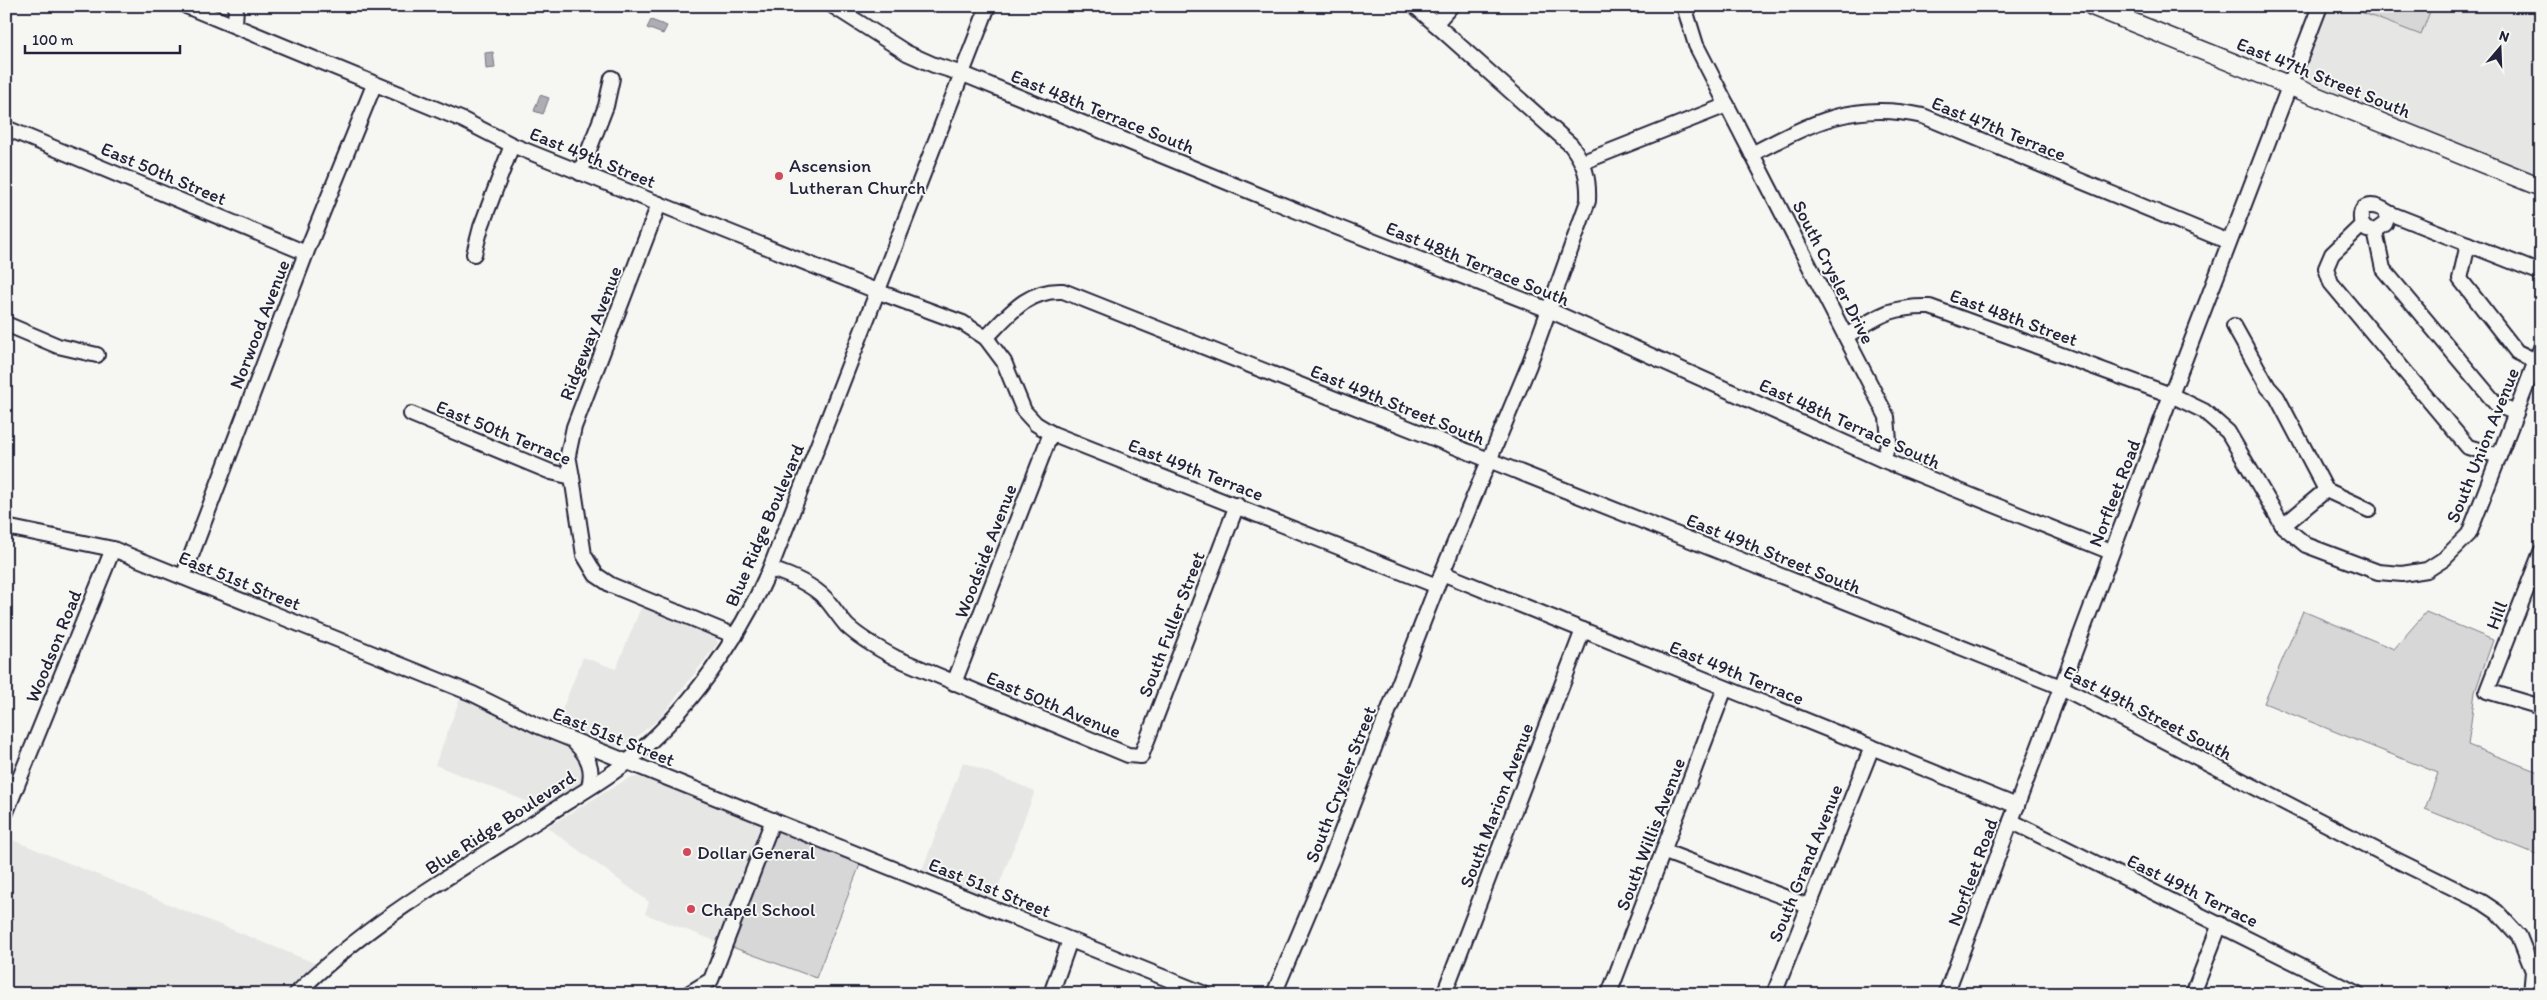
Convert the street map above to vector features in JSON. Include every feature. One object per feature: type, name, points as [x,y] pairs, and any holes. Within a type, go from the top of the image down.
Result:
[{"type":"main road","name":"East 47th Street South","points":[[2092,6],[2541,187]]},
{"type":"street","name":"East 49th Street","points":[[186,6],[462,120],[512,145],[879,292],[963,323],[986,338]]},
{"type":"street","points":[[235,25],[236,6]]},
{"type":"street","name":"East 48th Terrace South","points":[[833,6],[907,53],[934,65],[962,74],[1334,226],[1549,310],[1883,460],[2111,552]]},
{"type":"street","name":"Blue Ridge Boulevard","points":[[296,994],[326,964],[384,918],[627,762],[673,719],[735,636],[756,601],[770,569],[879,292],[988,6]]},
{"type":"street","points":[[1415,6],[1571,145],[1583,162],[1727,105]]},
{"type":"street","points":[[1435,24],[1451,6]]},
{"type":"street","name":"South Crysler Drive","points":[[1684,6],[1696,45],[1887,417],[1889,442],[1883,460]]},
{"type":"street","name":"Norfleet Road","points":[[1946,994],[2111,552],[2320,6]]},
{"type":"street","points":[[580,172],[606,106],[612,78]]},
{"type":"street","name":"Norwood Avenue","points":[[183,578],[306,253],[374,85]]},
{"type":"street","name":"East 47th Terrace","points":[[1752,154],[1806,126],[1834,116],[1875,110],[1923,116],[2229,242]]},
{"type":"street","name":"East 50th Street","points":[[6,128],[306,253]]},
{"type":"street","points":[[474,254],[480,227],[512,145]]},
{"type":"street","name":"South Crysler Street","points":[[1274,994],[1331,860],[1440,580],[1529,365],[1588,201],[1588,180],[1583,162]]},
{"type":"street","name":"Ridgeway Avenue","points":[[572,477],[568,455],[574,427],[660,204]]},
{"type":"street","points":[[2389,213],[2385,224],[2375,231],[2367,230],[2362,225],[2361,213],[2370,205],[2379,206],[2389,213],[2541,272]]},
{"type":"street","points":[[2362,225],[2332,254],[2326,268],[2331,283],[2468,447],[2499,456]]},
{"type":"street","points":[[2375,231],[2383,269],[2497,405],[2516,413]]},
{"type":"street","points":[[2468,244],[2460,279],[2517,352],[2538,354]]},
{"type":"street","name":"East 49th Street South","points":[[986,338],[1030,296],[1049,291],[1064,292],[2061,687],[2384,854],[2482,902],[2497,912],[2519,936],[2533,971],[2532,994]]},
{"type":"street","name":"East 48th Street","points":[[1846,336],[1886,311],[1908,306],[1930,307],[2171,394],[2204,411],[2228,432],[2283,526]]},
{"type":"street","points":[[6,324],[58,346],[97,355]]},
{"type":"street","points":[[2234,326],[2268,388],[2277,397],[2326,490],[2368,510]]},
{"type":"street","name":"East 49th Terrace","points":[[986,338],[1004,362],[1024,411],[1036,424],[1051,433],[1237,505],[1582,630],[2017,806]]},
{"type":"street","name":"South Union Avenue","points":[[2283,526],[2306,545],[2378,572],[2402,574],[2427,570],[2444,559],[2470,534],[2538,354]]},
{"type":"street","name":"East 50th Terrace","points":[[411,414],[551,472],[572,477],[584,555],[596,576],[611,585],[735,636]]},
{"type":"street","name":"Woodside Avenue","points":[[954,683],[1051,433]]},
{"type":"street","points":[[2283,526],[2326,490]]},
{"type":"street","name":"South Fuller Street","points":[[1141,756],[1237,505]]},
{"type":"street","name":"East 51st Street","points":[[6,527],[112,549],[473,694],[573,740],[1204,994]]},
{"type":"street","name":"Woodson Road","points":[[6,812],[112,549]]},
{"type":"street","name":"Hill","points":[[2541,552],[2487,691],[2541,707]]},
{"type":"street","points":[[770,569],[790,575],[814,589],[848,626],[875,648],[954,683]]},
{"type":"street","name":"South Marion Avenue","points":[[1444,994],[1582,630]]},
{"type":"street","name":"East 50th Avenue","points":[[954,683],[1128,754],[1141,756]]},
{"type":"street","name":"South Willis Avenue","points":[[1609,994],[1665,852],[1725,688]]},
{"type":"street","points":[[573,740],[589,759],[591,771],[589,787]]},
{"type":"street","name":"South Grand Avenue","points":[[1774,994],[1872,747]]},
{"type":"street","points":[[689,994],[711,980],[773,820]]},
{"type":"street","name":"East 49th Terrace","points":[[2011,821],[2358,994]]},
{"type":"street","points":[[1665,852],[1808,906]]},
{"type":"street","points":[[2193,994],[2220,924]]},
{"type":"street","points":[[1051,994],[1070,940]]},
{"type":"shaded area","points":[[2329,6],[2345,6],[2421,35],[2432,6],[2541,6],[2541,180],[2308,84],[2305,73]]},
{"type":"shaded area","points":[[2345,6],[2432,6],[2421,35]]},
{"type":"shaded area","points":[[651,20],[667,26],[663,34],[647,28]]},
{"type":"shaded area","points":[[493,52],[495,68],[486,69],[485,53]]},
{"type":"shaded area","points":[[540,95],[549,98],[543,114],[534,111]]},
{"type":"shaded area","points":[[642,605],[714,635],[718,643],[660,718],[625,746],[614,747],[604,744],[556,725],[583,657],[616,669]]},
{"type":"shaded area","points":[[2303,611],[2394,649],[2426,612],[2493,640],[2475,692],[2468,745],[2541,773],[2541,856],[2425,809],[2438,773],[2264,703]]},
{"type":"shaded area","points":[[461,696],[488,707],[581,755],[585,772],[583,780],[578,785],[541,807],[435,765]]},
{"type":"shaded area","points":[[963,762],[1035,791],[993,901],[921,873]]},
{"type":"shaded area","points":[[637,777],[660,783],[756,820],[760,824],[760,836],[718,942],[645,914],[649,902],[547,827],[629,778]]},
{"type":"shaded area","points":[[782,830],[861,862],[816,978],[732,947],[773,835]]},
{"type":"shaded area","points":[[8,838],[317,964],[284,994],[6,994]]},
{"type":"place","name":"Ascension Lutheran Church","points":[[779,176]]},
{"type":"place","name":"Dollar General","points":[[687,852]]},
{"type":"place","name":"Chapel School","points":[[691,909]]}]
